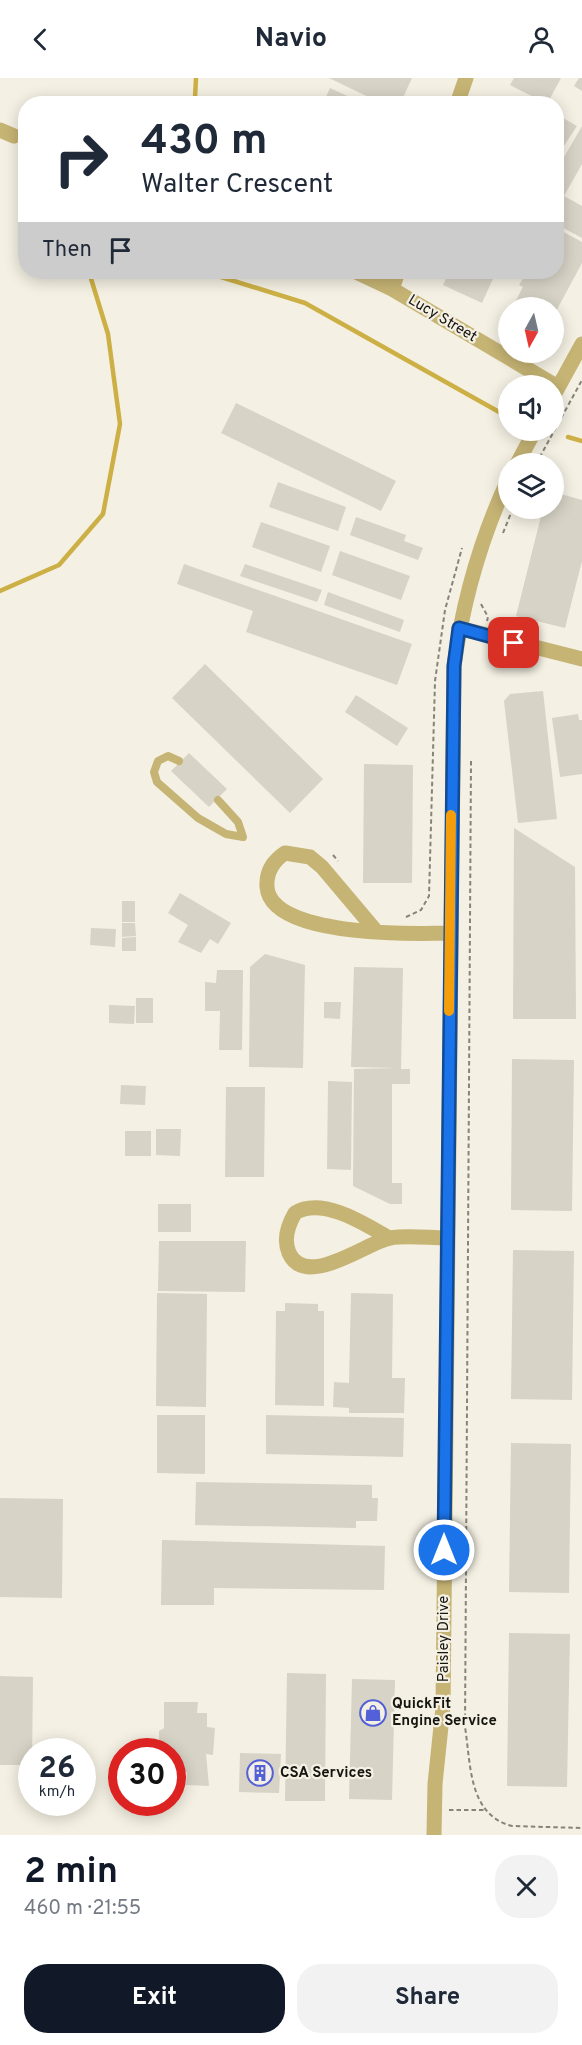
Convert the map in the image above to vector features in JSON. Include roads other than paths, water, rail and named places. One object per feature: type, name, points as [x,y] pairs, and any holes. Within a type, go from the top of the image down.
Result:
[{"type":"street","points":[[460,96],[466,78]]},
{"type":"street","name":"Lucy Street","points":[[371,279],[392,289],[530,375]]},
{"type":"street","points":[[392,289],[396,279]]},
{"type":"street","points":[[564,377],[582,344]]},
{"type":"street","name":"Paisley Drive","points":[[434,1835],[435,1784],[443,1707],[452,707],[459,628],[482,542],[498,504]]},
{"type":"street","points":[[459,628],[582,659]]},
{"type":"street","points":[[376,931],[347,900],[333,879],[310,857],[285,853],[270,867],[266,879],[267,891],[272,903],[284,913],[312,922],[355,931],[450,933]]},
{"type":"street","points":[[389,1238],[372,1227],[329,1210],[311,1206],[296,1213],[287,1232],[286,1241],[294,1259],[309,1267],[331,1263],[389,1238],[447,1238]]},
{"type":"lane","points":[[178,761],[168,756],[158,761],[154,772],[157,782],[198,818],[216,830],[243,837],[238,822],[218,800]]},
{"type":"waterway","points":[[195,96],[196,78]]},
{"type":"waterway","points":[[0,591],[59,565],[103,514],[120,424],[108,334],[91,279]]},
{"type":"waterway","points":[[228,279],[305,303],[498,411]]},
{"type":"waterway","points":[[568,437],[582,441]]},
{"type":"place","name":"QuickFit Engine Service","points":[[373,1713]]},
{"type":"place","name":"CSA Services","points":[[260,1773]]}]
